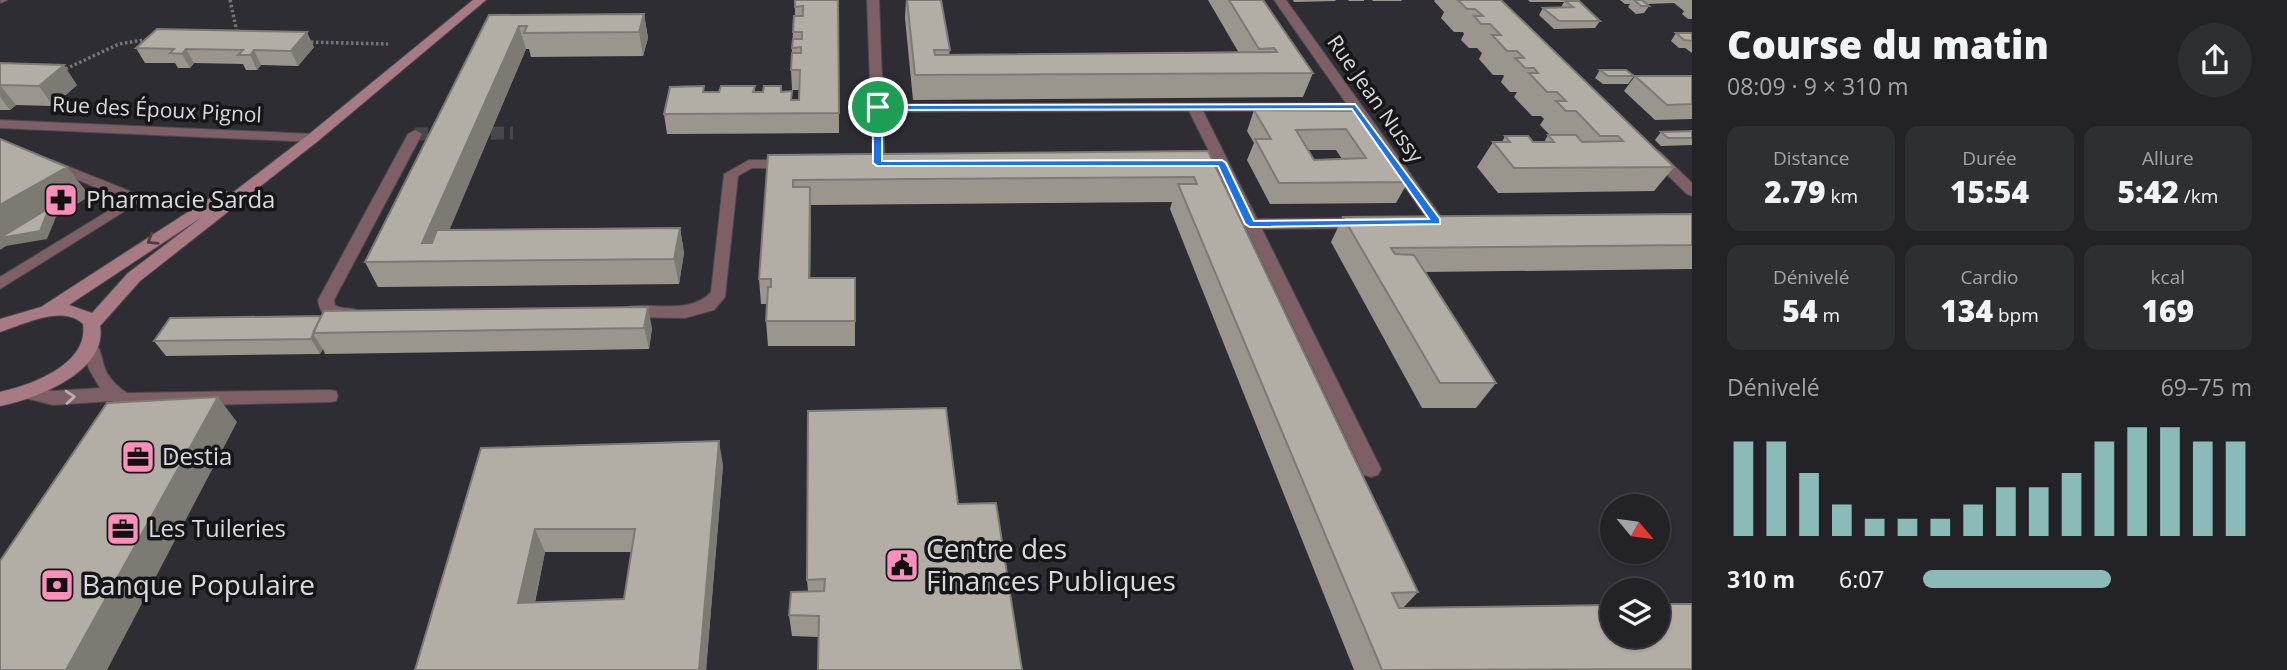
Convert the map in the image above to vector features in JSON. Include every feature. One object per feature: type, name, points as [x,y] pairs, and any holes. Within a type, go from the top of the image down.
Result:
[{"type":"main road","points":[[92,324],[134,277],[313,138],[480,0]]},
{"type":"main road","points":[[48,310],[108,268],[313,138]]},
{"type":"main road","points":[[0,326],[31,313],[65,310],[83,315],[92,324],[93,333],[90,345],[61,375],[27,392],[0,399]]},
{"type":"street","points":[[873,0],[878,164]]},
{"type":"street","name":"Rue Jean Nussy","points":[[1280,0],[1437,222]]},
{"type":"street","points":[[1194,106],[1371,469]]},
{"type":"street","points":[[878,107],[1355,107]]},
{"type":"street","name":"Rue des Époux Pignol","points":[[0,124],[313,138]]},
{"type":"street","points":[[365,315],[337,315],[327,308],[326,300],[415,134]]},
{"type":"street","points":[[1641,141],[1691,189]]},
{"type":"street","points":[[1180,163],[1222,163]]},
{"type":"street","points":[[615,313],[685,312],[708,306],[719,293],[732,174],[749,164],[800,164]]},
{"type":"street","points":[[1250,224],[1383,222]]},
{"type":"lane","points":[[0,284],[137,199],[41,160]]},
{"type":"lane","points":[[90,345],[93,363],[113,394],[124,400],[330,396]]},
{"type":"lane","points":[[27,392],[53,398],[113,394]]},
{"type":"path","points":[[230,0],[239,41]]},
{"type":"path","points":[[55,72],[119,44],[157,39]]},
{"type":"path","points":[[306,42],[428,45]]},
{"type":"building","points":[[795,0],[838,0],[839,113],[664,114],[670,87],[704,86],[703,92],[719,92],[721,86],[755,86],[753,92],[763,92],[764,86],[781,86],[781,92],[792,91],[791,100],[799,100],[800,70],[791,70],[792,53],[801,53],[801,47],[792,48],[793,39],[802,39],[802,32],[793,32],[794,16],[803,16],[803,6],[795,7]]},
{"type":"building","points":[[907,0],[941,0],[950,50],[934,50],[935,55],[1277,52],[1274,48],[1259,49],[1229,0],[1263,0],[1313,73],[915,75]]},
{"type":"building","points":[[1458,0],[1501,0],[1674,167],[1514,168],[1493,142],[1510,142],[1505,136],[1528,136],[1533,142],[1554,142],[1548,135],[1576,135],[1582,142],[1623,141],[1618,136],[1600,136],[1576,111],[1566,111],[1556,101],[1566,101],[1557,92],[1547,92],[1529,73],[1538,73],[1534,68],[1525,68],[1515,58],[1524,58],[1517,51],[1507,51],[1492,35],[1501,35],[1490,24],[1481,24],[1474,16],[1483,16],[1475,9],[1467,9]]},
{"type":"building","points":[[1634,0],[1642,0],[1649,6],[1641,6]]},
{"type":"building","points":[[1565,1],[1579,1],[1600,21],[1559,21],[1543,8],[1573,7]]},
{"type":"building","points":[[644,14],[639,32],[524,33],[527,26],[519,26],[422,243],[432,243],[437,230],[680,228],[674,259],[365,262],[489,15]]},
{"type":"building","points":[[157,29],[307,32],[291,51],[254,50],[250,55],[238,55],[243,50],[186,49],[182,54],[170,53],[174,49],[136,48]]},
{"type":"building","points":[[1676,33],[1692,33],[1692,41],[1684,40]]},
{"type":"building","points":[[0,63],[64,65],[39,86],[0,85]]},
{"type":"building","points":[[1600,70],[1626,70],[1634,76],[1608,76]]},
{"type":"building","points":[[1635,76],[1692,76],[1692,104],[1667,105]]},
{"type":"building","points":[[1254,110],[1357,111],[1408,182],[1279,183],[1255,139],[1271,139]],"holes":[[[1346,129],[1366,158],[1314,160],[1296,130]]]},
{"type":"building","points":[[1692,131],[1692,138],[1668,138],[1661,132]]},
{"type":"building","points":[[0,139],[67,167],[0,205]]},
{"type":"building","points":[[1208,151],[1418,592],[1392,593],[1399,608],[1600,605],[1600,648],[1670,648],[1670,604],[1692,604],[1692,669],[1382,670],[1178,184],[1197,184],[1194,177],[793,180],[793,187],[810,187],[809,278],[855,278],[855,321],[766,321],[771,279],[759,279],[768,155]]},
{"type":"building","points":[[49,208],[40,231],[0,238]]},
{"type":"building","points":[[1692,214],[1692,245],[1391,248],[1395,254],[1414,255],[1496,383],[1440,383],[1343,217]]},
{"type":"building","points":[[648,307],[644,328],[313,333],[324,311]]},
{"type":"building","points":[[321,316],[311,339],[154,341],[170,318]]},
{"type":"building","name":"Les Tuileries","points":[[218,397],[66,670],[0,670],[0,561],[107,403]]},
{"type":"building","name":"Centre des Finances Publiques","points":[[946,408],[958,504],[996,503],[1022,670],[818,670],[819,616],[789,615],[791,592],[824,591],[825,579],[807,580],[808,411]]},
{"type":"building","points":[[719,441],[699,670],[415,670],[481,448]],"holes":[[[535,529],[635,529],[624,599],[518,603]]]},
{"type":"tunnel","points":[[415,134],[513,133]]},
{"type":"place","name":"Pharmacie Sarda","points":[[61,200]]},
{"type":"place","name":"Destia","points":[[138,457]]},
{"type":"place","name":"Les Tuileries","points":[[123,529]]},
{"type":"place","name":"Centre des Finances Publiques","points":[[902,565]]},
{"type":"place","name":"Banque Populaire","points":[[57,585]]},
{"type":"route","points":[[878,107],[1355,107],[1437,222],[1250,224],[1222,163],[877,163],[878,107]]}]
